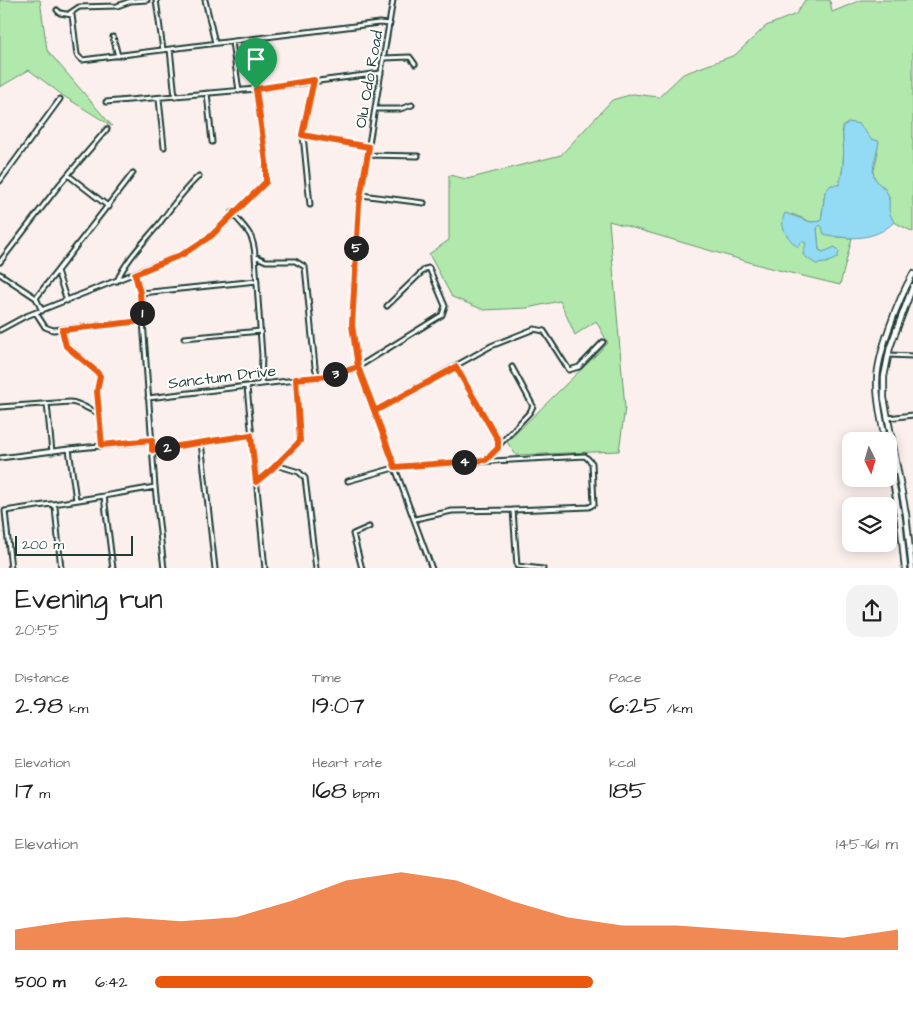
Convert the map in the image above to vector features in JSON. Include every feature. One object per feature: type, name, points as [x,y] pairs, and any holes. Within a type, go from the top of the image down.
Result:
[{"type":"main road","points":[[883,432],[878,400],[878,373],[902,297],[913,274]]},
{"type":"main road","points":[[912,568],[906,514],[887,418],[884,377],[888,355],[913,286]]},
{"type":"main road","points":[[894,488],[905,568]]},
{"type":"street","points":[[57,10],[60,13],[70,13],[79,7],[117,6],[131,1],[147,0]]},
{"type":"street","points":[[156,0],[163,50]]},
{"type":"street","points":[[205,0],[215,43]]},
{"type":"street","name":"Olu Odo Road","points":[[393,0],[361,195],[355,254],[352,325],[358,367],[432,568]]},
{"type":"street","points":[[70,13],[73,18],[78,58],[86,60],[379,23],[390,24]]},
{"type":"street","points":[[113,37],[118,56]]},
{"type":"street","points":[[232,42],[239,91]]},
{"type":"street","points":[[170,49],[175,97]]},
{"type":"street","points":[[384,58],[410,57],[415,64]]},
{"type":"street","points":[[106,102],[239,91],[381,73]]},
{"type":"street","points":[[310,204],[302,135],[314,80]]},
{"type":"street","points":[[0,330],[36,313],[183,254],[206,240],[266,182],[267,176],[256,89]]},
{"type":"street","points":[[207,93],[212,142]]},
{"type":"street","points":[[0,181],[60,99]]},
{"type":"street","points":[[159,99],[164,147]]},
{"type":"street","points":[[375,109],[400,109],[412,105]]},
{"type":"street","points":[[0,262],[68,175],[107,129]]},
{"type":"street","points":[[302,135],[369,147]]},
{"type":"street","points":[[368,155],[418,156]]},
{"type":"street","points":[[36,298],[133,173]]},
{"type":"street","points":[[68,175],[108,206]]},
{"type":"street","points":[[117,282],[124,268],[183,190],[199,176]]},
{"type":"street","points":[[361,195],[424,203]]},
{"type":"street","points":[[232,214],[254,240],[261,331],[261,384]]},
{"type":"street","points":[[255,256],[266,261],[295,261],[305,267],[314,367],[318,378]]},
{"type":"street","name":"Sanctum Drive","points":[[148,398],[247,387],[296,379],[318,378],[358,367],[442,315],[445,306],[432,270],[425,269],[387,306]]},
{"type":"street","points":[[57,270],[67,301]]},
{"type":"street","points":[[0,274],[36,298],[42,311]]},
{"type":"street","points":[[135,274],[140,293],[155,487],[164,568]]},
{"type":"street","points":[[140,293],[257,281]]},
{"type":"street","points":[[36,313],[45,327],[50,330],[142,321]]},
{"type":"street","points":[[375,411],[491,346],[534,328],[544,331],[569,370],[579,367],[603,342]]},
{"type":"street","points":[[62,330],[66,346],[100,376],[97,391],[102,445]]},
{"type":"street","points":[[184,338],[261,331]]},
{"type":"street","points":[[888,355],[913,356]]},
{"type":"street","points":[[456,367],[500,444]]},
{"type":"street","points":[[486,460],[530,412],[533,406],[512,367]]},
{"type":"street","points":[[256,482],[300,441],[296,379]]},
{"type":"street","points":[[247,387],[265,568]]},
{"type":"street","points":[[0,407],[76,402],[86,409],[99,413]]},
{"type":"street","points":[[47,404],[52,452]]},
{"type":"street","points":[[887,418],[913,415]]},
{"type":"street","points":[[152,450],[251,435]]},
{"type":"street","points":[[0,458],[152,440]]},
{"type":"street","points":[[201,442],[215,568]]},
{"type":"street","points":[[69,449],[76,500]]},
{"type":"street","points":[[348,481],[395,467],[486,460],[585,456],[592,462],[594,504],[589,508],[452,511],[415,519]]},
{"type":"street","points":[[276,465],[303,474],[316,568]]},
{"type":"street","points":[[0,511],[155,487]]},
{"type":"street","points":[[104,496],[113,568]]},
{"type":"street","points":[[53,504],[61,568]]},
{"type":"street","points":[[513,510],[517,566],[542,568]]},
{"type":"street","points":[[5,511],[11,568]]},
{"type":"street","points":[[362,568],[353,534],[369,528]]},
{"type":"green space","points":[[0,0],[40,0],[47,50],[112,126],[65,97],[29,70],[0,87]]},
{"type":"green space","points":[[805,0],[830,0],[832,12],[861,0],[913,0],[913,232],[894,222],[887,210],[889,198],[884,187],[877,183],[873,174],[878,152],[859,124],[842,127],[844,156],[841,178],[839,185],[825,192],[821,222],[811,222],[792,214],[798,246],[803,241],[819,250],[817,228],[820,225],[837,237],[852,238],[840,285],[766,267],[609,221],[625,408],[619,451],[516,455],[507,442],[608,343],[596,321],[575,335],[560,301],[527,308],[484,310],[452,297],[429,254],[449,240],[449,175],[467,179],[561,155],[612,100],[633,94],[659,97],[683,74],[735,55],[766,26],[796,14]]},
{"type":"water","points":[[849,122],[859,124],[871,139],[879,141],[873,172],[888,196],[890,213],[894,222],[878,233],[852,238],[824,234],[820,225],[817,228],[819,250],[823,252],[835,247],[839,252],[837,258],[826,263],[816,264],[803,255],[806,243],[802,241],[798,247],[785,232],[783,218],[785,213],[811,222],[821,221],[825,192],[831,185],[839,185],[841,178],[844,149],[842,127]]},
{"type":"route","points":[[256,89],[266,162],[266,182],[211,236],[183,254],[135,274],[140,289],[142,321],[62,330],[66,346],[100,376],[100,384],[97,391],[102,445],[152,440],[152,450],[251,435],[256,482],[300,441],[296,379],[329,376],[358,367],[375,411],[456,367],[500,444],[486,460],[395,467],[358,367],[352,325],[359,204],[369,147],[302,135],[314,80],[256,89]]}]
